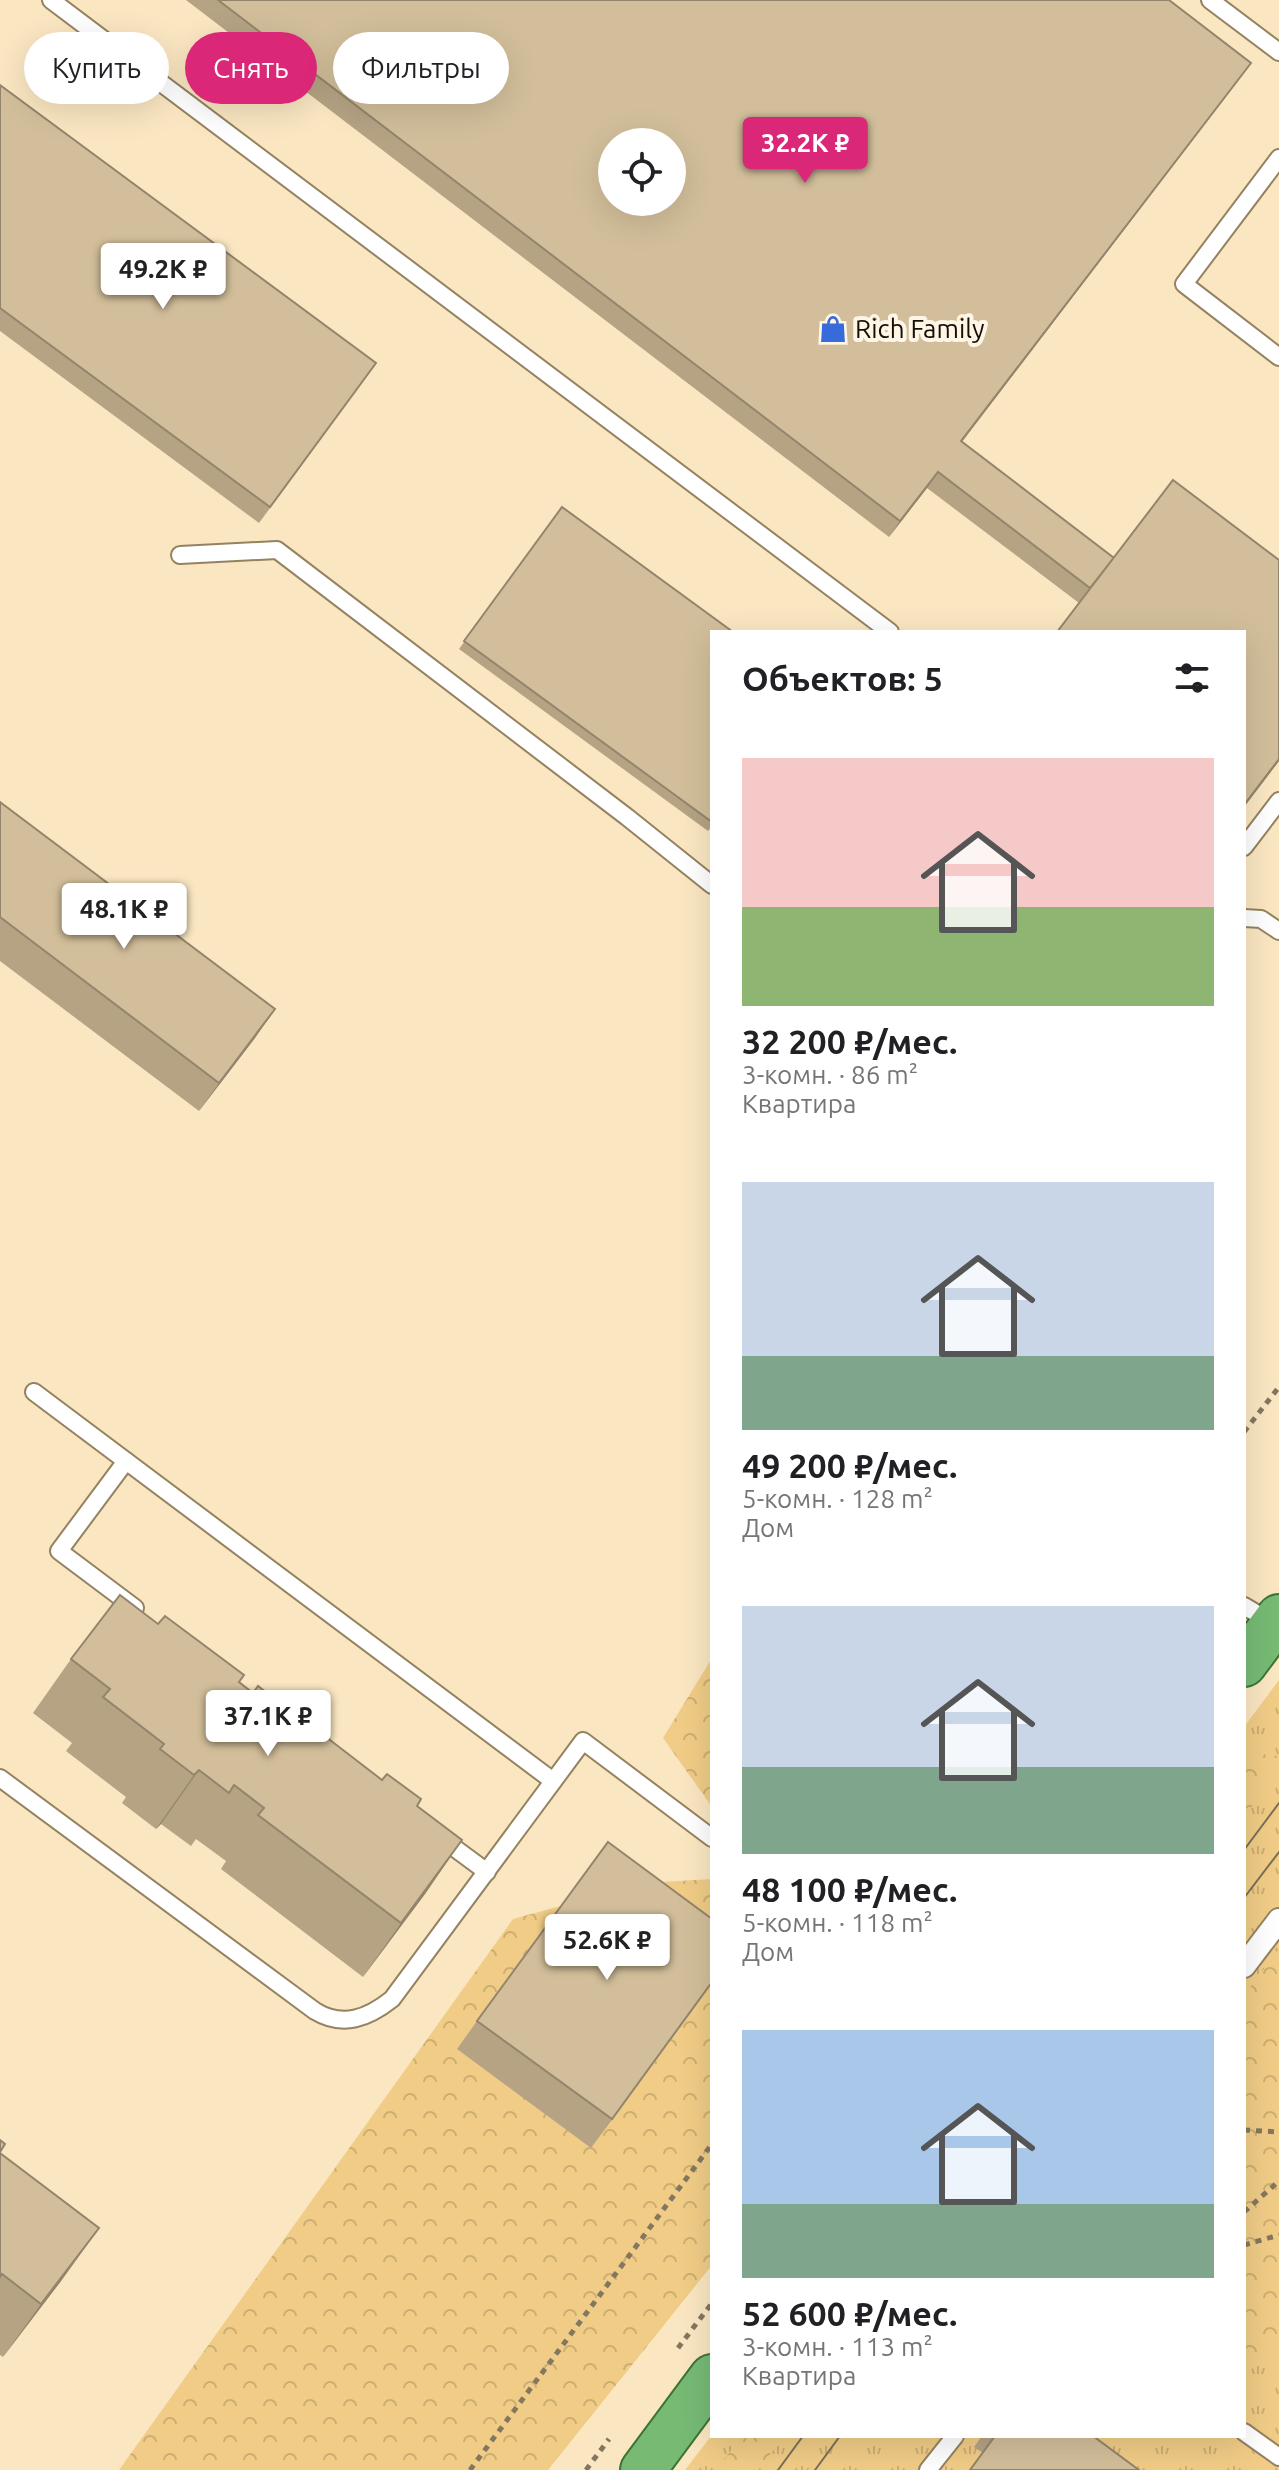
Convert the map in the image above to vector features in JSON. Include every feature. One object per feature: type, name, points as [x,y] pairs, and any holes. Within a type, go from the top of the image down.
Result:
[{"type":"highway","points":[[1246,1660],[1266,1615]]},
{"type":"highway","points":[[643,2470],[710,2380]]},
{"type":"street","points":[[1246,1963],[1279,1920]]},
{"type":"lane","points":[[51,0],[887,630]]},
{"type":"lane","points":[[1210,0],[1279,52]]},
{"type":"lane","points":[[1279,158],[1184,284],[1279,357]]},
{"type":"lane","points":[[180,555],[277,550],[710,883]]},
{"type":"lane","points":[[1246,844],[1279,801]]},
{"type":"lane","points":[[1246,918],[1261,919],[1279,931]]},
{"type":"lane","points":[[34,1392],[553,1781]]},
{"type":"lane","points":[[126,1461],[59,1551],[147,1617]]},
{"type":"lane","points":[[0,1778],[315,2011],[344,2020],[359,2019],[375,2012],[392,1999],[583,1741],[710,1836]]},
{"type":"lane","points":[[424,1825],[487,1872]]},
{"type":"lane","points":[[1246,2433],[1279,2457]]},
{"type":"lane","points":[[928,2470],[953,2438]]},
{"type":"path","points":[[1246,1429],[1279,1387]]},
{"type":"path","points":[[1246,2130],[1279,2132]]},
{"type":"path","points":[[470,2470],[710,2147]]},
{"type":"path","points":[[1246,2210],[1279,2181]]},
{"type":"path","points":[[1246,2244],[1279,2235]]},
{"type":"green space","points":[[710,1661],[710,1804],[663,1738]]},
{"type":"green space","points":[[1279,1680],[1279,2470],[685,2470],[710,2438],[1246,2438],[1246,1724]]},
{"type":"green space","points":[[1246,1752],[1279,1756],[1279,1770],[1246,1814]]},
{"type":"green space","points":[[710,1879],[710,2268],[548,2470],[119,2470],[513,1919],[645,1883]]},
{"type":"green space","points":[[1279,1949],[1279,2361],[1277,2358],[1246,2371],[1246,1992]]},
{"type":"green space","points":[[740,2438],[782,2438],[758,2470],[716,2470]]},
{"type":"building","name":"Rich Family","points":[[218,0],[1169,0],[1251,63],[961,441],[1114,558],[1090,588],[938,472],[900,521],[354,104],[509,104],[509,32],[333,32],[333,88],[317,76],[317,32],[260,32]]},
{"type":"building","points":[[0,85],[376,363],[270,507],[0,308]]},
{"type":"building","points":[[1173,480],[1279,560],[1279,759],[1246,802],[1246,630],[1059,630]]},
{"type":"building","points":[[562,507],[730,630],[710,630],[710,821],[464,641]]},
{"type":"building","points":[[0,802],[275,1009],[219,1083],[0,917]]},
{"type":"building","points":[[120,1595],[158,1624],[165,1616],[244,1675],[239,1682],[253,1693],[258,1686],[290,1711],[285,1718],[315,1740],[321,1733],[382,1780],[387,1774],[421,1799],[417,1806],[462,1840],[401,1923],[258,1815],[264,1808],[234,1785],[229,1793],[199,1770],[194,1775],[160,1749],[164,1744],[103,1697],[110,1689],[71,1659]]},
{"type":"building","points":[[608,1842],[710,1918],[710,1985],[612,2119],[477,2021]]},
{"type":"building","points":[[0,2153],[99,2228],[41,2304],[2,2274],[0,2277]]},
{"type":"building","points":[[994,2438],[1096,2438],[1139,2470],[970,2470]]},
{"type":"tram line","points":[[1246,1847],[1279,1803]]},
{"type":"tram line","points":[[1246,1895],[1279,1852]]},
{"type":"tram line","points":[[778,2470],[802,2438]]},
{"type":"tram line","points":[[815,2470],[839,2438]]},
{"type":"place","name":"Rich Family","points":[[833,329]]}]
